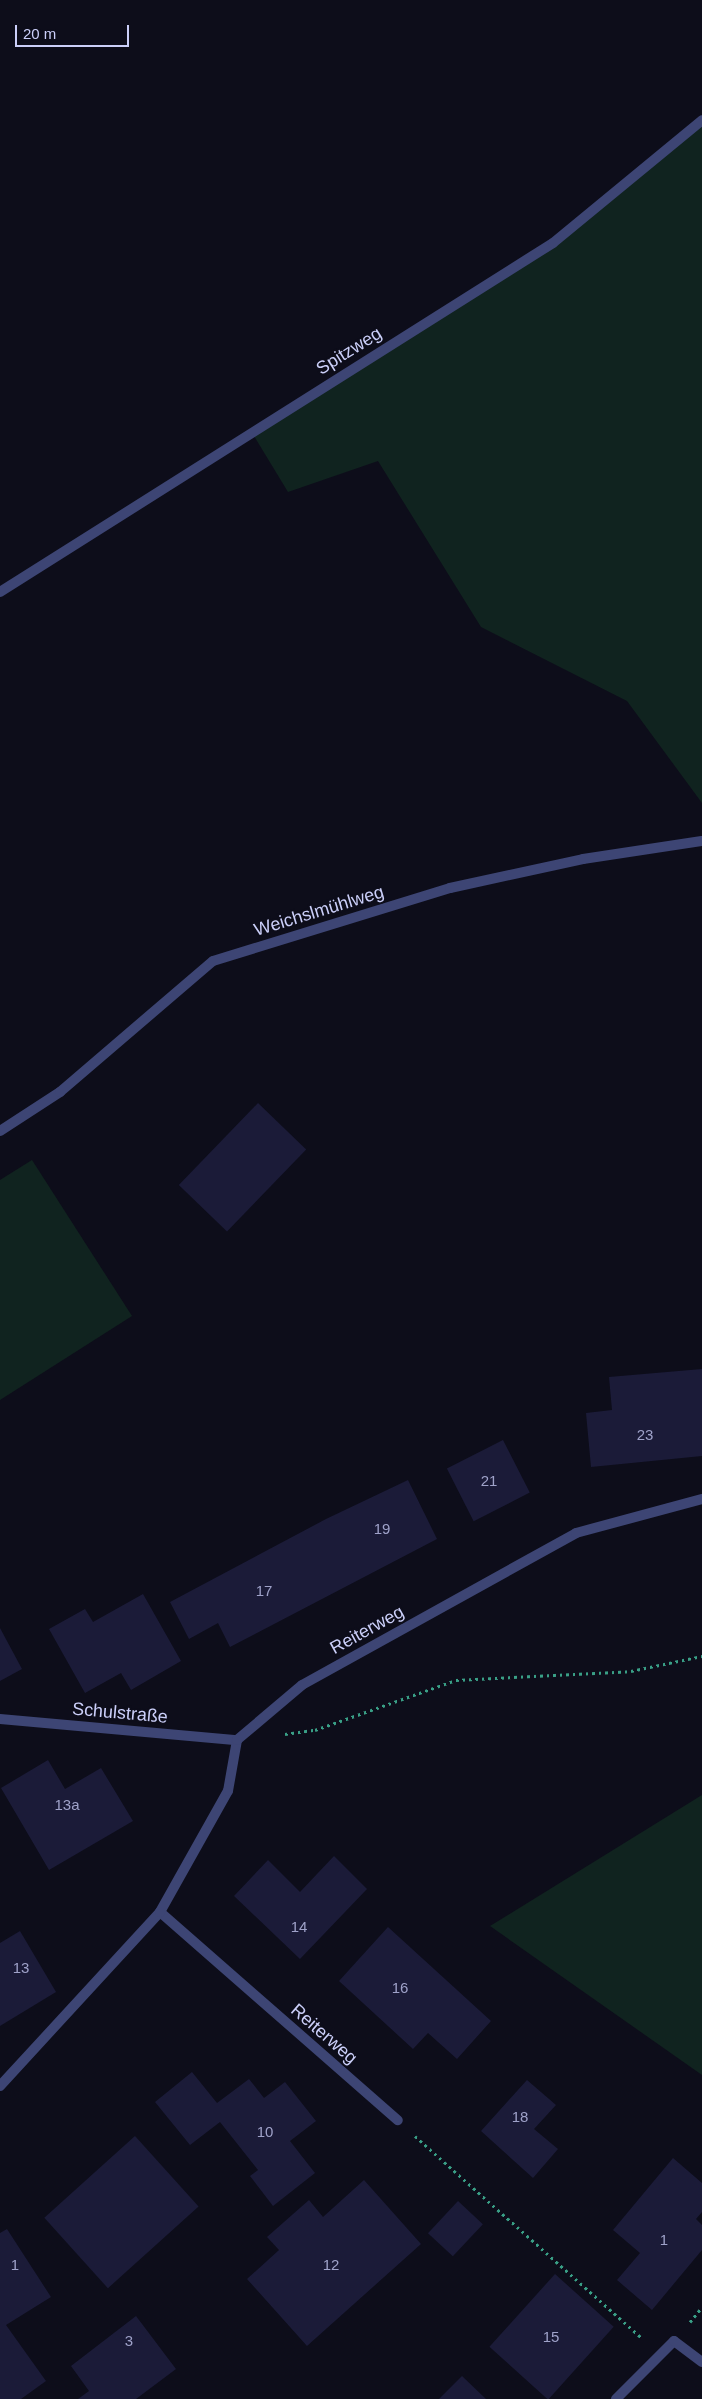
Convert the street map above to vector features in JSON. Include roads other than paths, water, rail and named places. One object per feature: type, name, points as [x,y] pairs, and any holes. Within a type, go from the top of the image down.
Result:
[{"type":"street","name":"Spitzweg","points":[[0,592],[554,243],[702,120]]},
{"type":"street","name":"Weichslmühlweg","points":[[0,1131],[60,1092],[213,961],[450,888],[583,859],[702,841]]},
{"type":"street","name":"Reiterweg","points":[[237,1740],[302,1685],[576,1534],[702,1499]]},
{"type":"street","name":"Schulstraße","points":[[0,1719],[237,1740]]},
{"type":"street","points":[[0,2086],[160,1912],[228,1791],[237,1740]]},
{"type":"street","name":"Reiterweg","points":[[160,1912],[398,2120]]},
{"type":"street","points":[[616,2399],[674,2341],[702,2362]]}]
